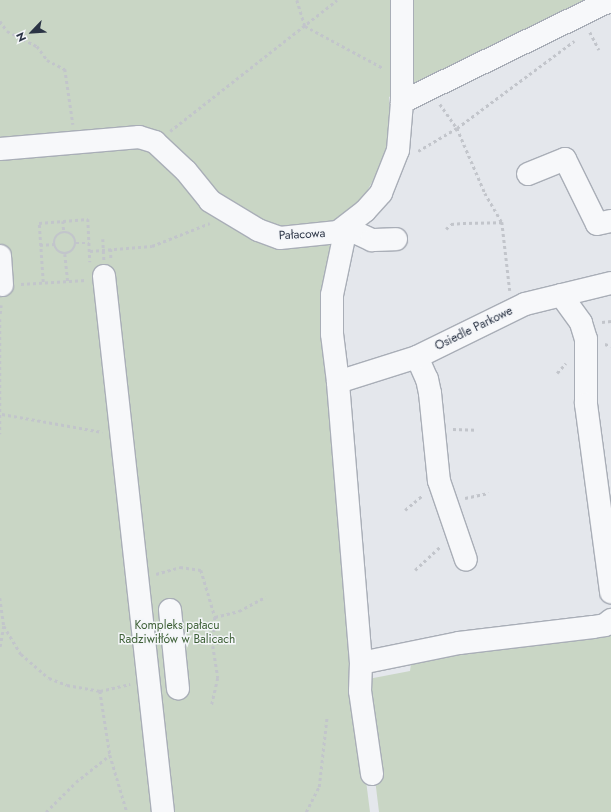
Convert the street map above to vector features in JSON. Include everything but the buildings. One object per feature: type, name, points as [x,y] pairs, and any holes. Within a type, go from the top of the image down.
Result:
[{"type":"street","name":"Pałacowa","points":[[0,149],[140,137],[155,142],[186,171],[210,201],[231,215],[280,238],[319,232],[338,232],[346,228],[365,211],[381,193],[398,150],[402,102],[402,0]]},
{"type":"street","points":[[402,102],[578,21],[611,0]]},
{"type":"street","points":[[528,174],[565,159],[597,224],[611,221]]},
{"type":"street","points":[[372,774],[360,691],[360,663],[338,382],[332,334],[332,295],[346,228],[372,240],[396,239]]},
{"type":"street","points":[[0,256],[2,285]]},
{"type":"street","points":[[97,270],[122,435],[163,812]]},
{"type":"street","name":"Osiedle Parkowe","points":[[338,382],[417,357],[512,309],[611,282]]},
{"type":"street","points":[[561,295],[582,323],[586,339],[586,404],[611,592]]},
{"type":"street","points":[[417,357],[427,379],[430,393],[439,481],[466,560]]},
{"type":"street","points":[[170,610],[178,689]]},
{"type":"street","points":[[360,663],[458,642],[593,627],[611,622]]},
{"type":"path","points":[[297,0],[305,26],[401,78]]},
{"type":"path","points":[[155,142],[337,0]]},
{"type":"path","points":[[0,21],[7,31],[37,46],[47,60],[65,70],[72,100],[75,142]]},
{"type":"path","points":[[414,154],[457,128],[577,40]]},
{"type":"path","points":[[441,105],[457,128],[467,155],[502,222],[512,309]]},
{"type":"path","points":[[90,251],[152,246],[231,215]]},
{"type":"path","points":[[88,219],[90,251],[97,270],[68,281],[43,282],[39,223],[88,219]]},
{"type":"path","points":[[63,221],[64,232]]},
{"type":"path","points":[[446,228],[451,224],[502,222]]},
{"type":"path","points":[[64,232],[71,234],[76,243],[72,251],[65,254],[56,250],[54,244],[57,235],[64,232]]},
{"type":"path","points":[[97,270],[103,239]]},
{"type":"path","points":[[76,243],[89,243]]},
{"type":"path","points":[[40,245],[54,244]]},
{"type":"path","points":[[65,254],[68,281]]},
{"type":"path","points":[[0,319],[2,414],[0,434]]},
{"type":"path","points":[[2,414],[122,435]]},
{"type":"path","points":[[452,429],[476,430]]},
{"type":"path","points":[[415,570],[457,533]]},
{"type":"path","points":[[158,575],[180,566],[201,570],[215,616],[213,646],[218,678],[212,705]]},
{"type":"path","points":[[215,616],[239,611],[265,597]]},
{"type":"path","points":[[0,598],[4,626],[0,648]]},
{"type":"path","points":[[4,626],[21,654],[49,678],[67,686],[100,691],[149,679]]},
{"type":"path","points":[[100,691],[110,755],[127,812]]},
{"type":"path","points":[[306,812],[319,787],[327,716]]},
{"type":"path","points":[[46,812],[76,782],[110,755]]},
{"type":"green space","name":"Kompleks pałacu Radziwiłłów w Balicach","points":[[0,0],[584,0],[585,4],[389,97],[390,119],[386,157],[361,202],[333,264],[356,702],[370,812],[0,812]]},
{"type":"green space","points":[[607,631],[611,635],[611,812],[379,812],[363,680],[410,671],[412,657]]}]
